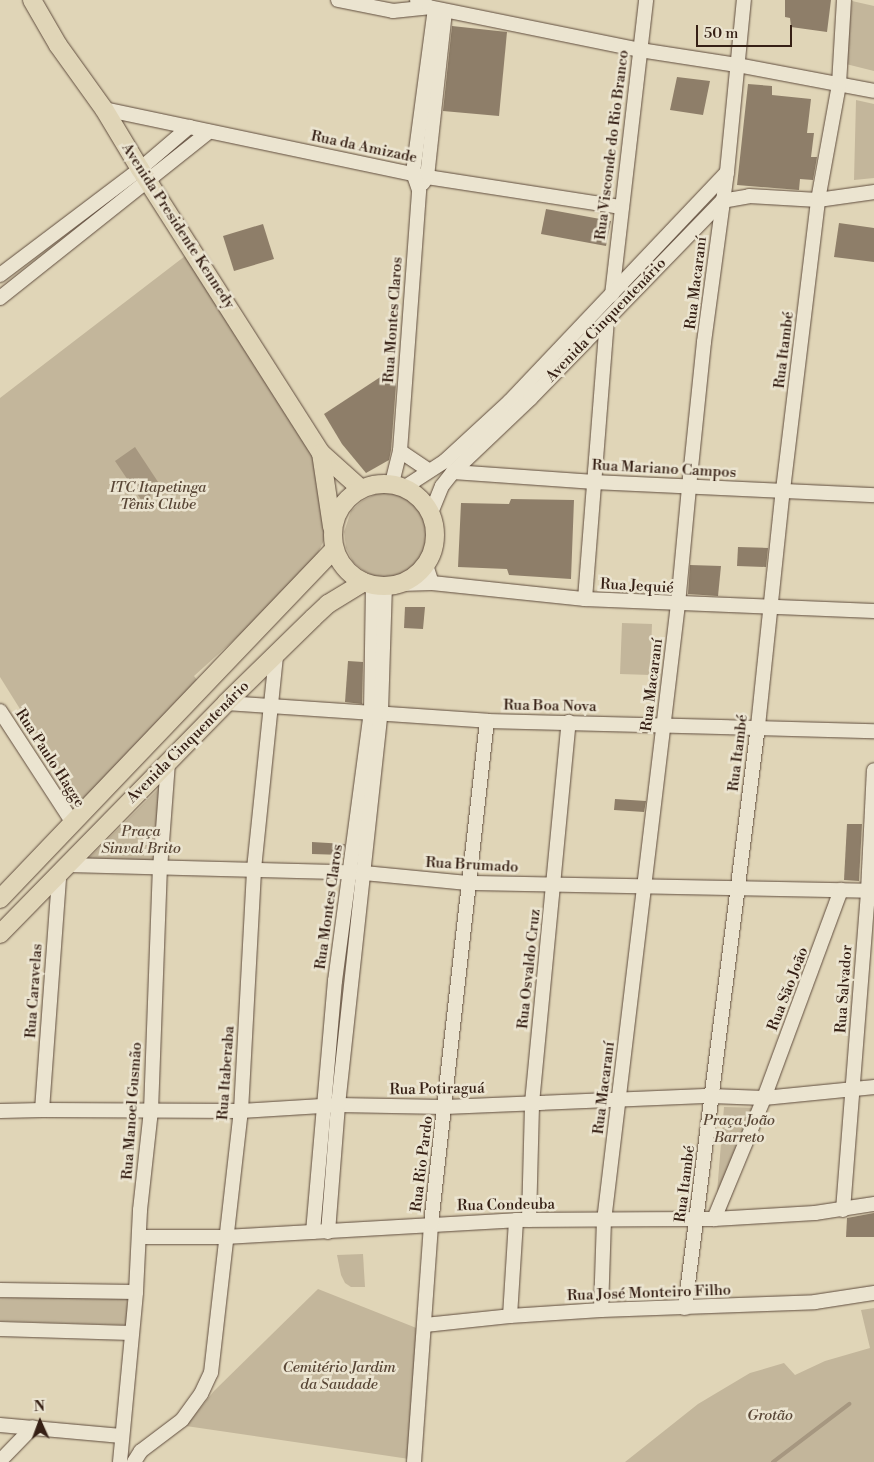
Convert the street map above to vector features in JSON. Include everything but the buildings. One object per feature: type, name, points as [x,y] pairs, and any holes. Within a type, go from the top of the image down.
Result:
[{"type":"main road","name":"Avenida Presidente Kennedy","points":[[32,0],[58,44],[104,109],[321,453],[360,488]]},
{"type":"main road","name":"Avenida Presidente Kennedy","points":[[321,453],[334,541]]},
{"type":"main road","points":[[399,485],[423,500],[431,513],[434,538],[426,565],[414,577],[380,585],[350,573],[340,560],[334,541],[335,518],[342,505],[360,488],[399,485]]},
{"type":"main road","name":"Avenida Cinquentenário","points":[[0,899],[73,823],[334,541]]},
{"type":"main road","name":"Avenida Cinquentenário","points":[[0,934],[226,703],[328,604],[380,585]]},
{"type":"street","points":[[338,0],[393,6],[431,7],[640,50],[737,65],[874,91]]},
{"type":"street","name":"Rua Visconde do Rio Branco","points":[[612,295],[620,207],[646,0]]},
{"type":"street","name":"Rua Macaraní","points":[[602,1310],[604,1221],[678,604],[689,487],[727,172],[744,0]]},
{"type":"street","name":"Rua Itambé","points":[[685,1308],[758,726],[783,490],[818,200],[839,84],[844,0]]},
{"type":"street","name":"Rua Montes Claros","points":[[399,485],[419,190],[413,173],[431,7]]},
{"type":"street","name":"Rua Montes Claros","points":[[419,190],[427,177],[431,7]]},
{"type":"street","name":"Rua da Amizade","points":[[104,109],[427,177],[620,207]]},
{"type":"street","points":[[0,298],[144,175],[189,127]]},
{"type":"street","points":[[0,275],[209,132]]},
{"type":"street","name":"Avenida Cinquentenário","points":[[399,485],[428,470],[461,447],[510,401],[727,172]]},
{"type":"street","points":[[722,201],[749,196],[818,200],[874,192]]},
{"type":"street","name":"Avenida Cinquentenário","points":[[431,513],[442,486],[453,472],[530,399],[722,201]]},
{"type":"street","points":[[585,600],[607,321]]},
{"type":"street","points":[[400,451],[428,470]]},
{"type":"street","name":"Rua Mariano Campos","points":[[453,472],[689,487],[874,494]]},
{"type":"street","points":[[426,565],[432,584]]},
{"type":"street","name":"Rua Jequié","points":[[380,585],[432,584],[585,600],[874,611]]},
{"type":"street","name":"Rua Montes Claros","points":[[328,1232],[358,872],[376,712],[380,585]]},
{"type":"street","name":"Rua Itaberaba","points":[[134,1462],[141,1451],[182,1420],[201,1394],[211,1373],[225,1237],[241,1111],[254,869],[276,655]]},
{"type":"street","name":"Rua Boa Nova","points":[[226,703],[487,721],[758,726],[874,731]]},
{"type":"street","name":"Rua Paulo Hagge","points":[[0,711],[73,823]]},
{"type":"street","name":"Rua Rio Pardo","points":[[414,1462],[431,1224],[487,721]]},
{"type":"street","name":"Rua Osvaldo Cruz","points":[[510,1316],[522,1220],[569,722]]},
{"type":"street","name":"Rua Manoel Gusmão","points":[[120,1462],[151,1111],[160,869],[168,763]]},
{"type":"street","name":"Rua Salvador","points":[[843,1210],[871,891],[874,770]]},
{"type":"street","name":"Rua Brumado","points":[[63,871],[254,869],[358,872],[468,883],[871,891]]},
{"type":"street","name":"Rua Caravelas","points":[[42,1110],[63,871]]},
{"type":"street","name":"Rua Montes Claros","points":[[312,1232],[322,1106],[335,981],[358,872]]},
{"type":"street","name":"Rua São João","points":[[764,1098],[841,890]]},
{"type":"street","name":"Rua Potiraguá","points":[[0,1112],[42,1110],[241,1111],[338,1105],[445,1107],[711,1096],[764,1098],[874,1087]]},
{"type":"street","points":[[714,1219],[764,1098]]},
{"type":"street","name":"Rua Condeuba","points":[[139,1237],[225,1237],[522,1220],[714,1219],[843,1210],[874,1204]]},
{"type":"street","points":[[0,1290],[136,1292]]},
{"type":"street","name":"Rua José Monteiro Filho","points":[[425,1325],[510,1316],[602,1310],[814,1302],[874,1293]]},
{"type":"street","points":[[0,1329],[132,1333]]},
{"type":"street","points":[[0,1425],[122,1436]]},
{"type":"street","points":[[0,1461],[33,1427]]},
{"type":"green space","points":[[852,1],[874,6],[874,71],[846,64]]},
{"type":"green space","points":[[856,100],[874,104],[874,178],[854,180]]},
{"type":"green space","name":"ITC Itapetinga Tênis Clube","points":[[189,253],[323,459],[330,528],[308,573],[194,676],[206,691],[85,813],[0,677],[0,398]]},
{"type":"green space","points":[[378,493],[396,493],[412,500],[422,508],[427,521],[424,558],[411,572],[394,577],[376,577],[364,571],[353,562],[346,548],[344,532],[351,511],[362,501]]},
{"type":"green space","points":[[622,623],[652,624],[650,675],[620,674]]},
{"type":"green space","name":"Praça Sinval Brito","points":[[172,775],[165,865],[83,864]]},
{"type":"green space","name":"Praça João Barreto","points":[[724,1107],[765,1108],[724,1216],[715,1217]]},
{"type":"green space","points":[[363,1254],[365,1287],[351,1287],[345,1283],[341,1275],[337,1255]]},
{"type":"green space","name":"Cemitério Jardim da Saudade","points":[[318,1289],[424,1331],[416,1460],[186,1426],[214,1391]]},
{"type":"green space","points":[[127,1297],[127,1325],[0,1321],[0,1298]]},
{"type":"green space","name":"Grotão","points":[[874,1308],[874,1462],[625,1462],[698,1404],[750,1373],[784,1363],[795,1375],[825,1361],[870,1348],[861,1310]]},
{"type":"shaded area","points":[[135,447],[162,488],[142,501],[115,461]]},
{"type":"waterway","points":[[773,1462],[849,1404]]}]
